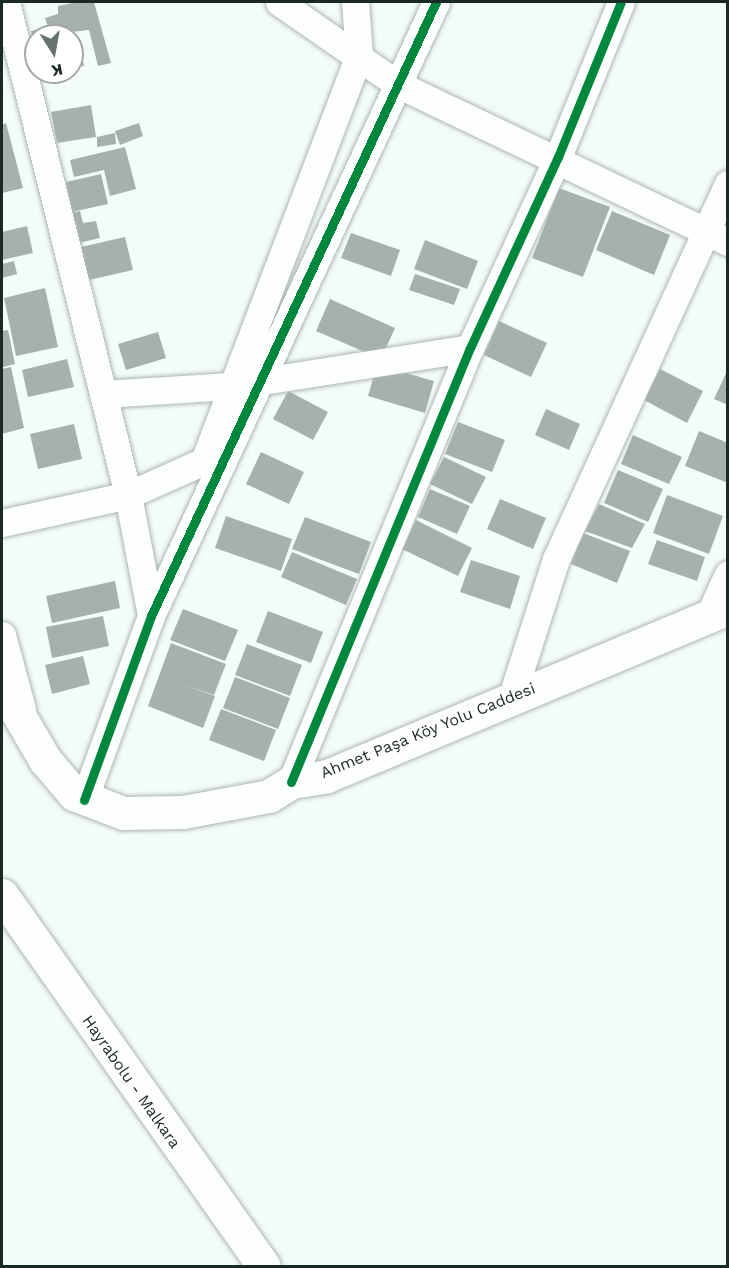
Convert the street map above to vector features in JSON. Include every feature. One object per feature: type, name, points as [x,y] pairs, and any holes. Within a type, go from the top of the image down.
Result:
[{"type":"street","points":[[6,2],[128,495],[151,616]]},
{"type":"street","points":[[279,2],[399,85],[558,157],[719,237]]},
{"type":"street","points":[[2,523],[128,495],[204,461],[358,56],[355,2]]},
{"type":"street","points":[[84,800],[151,616],[263,380],[436,2]]},
{"type":"street","points":[[291,782],[470,348],[558,157],[621,2]]},
{"type":"street","points":[[512,696],[576,512],[622,405],[719,237],[728,183]]},
{"type":"street","points":[[103,394],[231,386],[470,348]]},
{"type":"street","points":[[718,612],[728,574]]},
{"type":"street","name":"Ahmet Paşa Köy Yolu Caddesi","points":[[2,686],[29,735],[58,779],[84,800],[123,813],[183,812],[269,796],[291,782],[327,776],[512,696],[718,612]]},
{"type":"street","points":[[2,635],[29,735]]},
{"type":"street","name":"Hayrabolu - Malkara","points":[[2,895],[264,1266]]},
{"type":"building","points":[[77,2],[94,2],[111,63],[98,66],[89,30],[84,31],[84,24],[47,24],[45,18],[58,14],[58,6]]},
{"type":"building","points":[[91,105],[96,137],[57,143],[51,112]]},
{"type":"building","points":[[6,123],[23,188],[2,193],[2,125]]},
{"type":"building","points":[[139,123],[143,136],[120,145],[115,131]]},
{"type":"building","points":[[115,133],[116,144],[97,147],[97,137]]},
{"type":"building","points":[[125,147],[136,189],[110,196],[104,170],[74,177],[70,160]]},
{"type":"building","points":[[101,174],[108,204],[72,212],[66,182]]},
{"type":"building","points":[[559,188],[610,207],[583,277],[532,258]]},
{"type":"building","points":[[80,211],[83,223],[96,221],[100,238],[74,244],[67,214]]},
{"type":"building","points":[[612,211],[670,235],[654,275],[596,250]]},
{"type":"building","points":[[27,226],[33,253],[2,260],[2,232]]},
{"type":"building","points":[[351,233],[400,250],[391,276],[341,258]]},
{"type":"building","points":[[125,237],[133,270],[89,280],[81,247]]},
{"type":"building","points":[[425,240],[478,261],[467,289],[414,269]]},
{"type":"building","points":[[14,261],[17,274],[2,278],[2,264]]},
{"type":"building","points":[[415,274],[460,289],[454,305],[409,290]]},
{"type":"building","points":[[45,288],[58,347],[16,356],[4,298]]},
{"type":"building","points":[[330,299],[395,328],[381,359],[316,331]]},
{"type":"building","points":[[499,321],[547,343],[531,377],[484,355]]},
{"type":"building","points":[[8,330],[15,364],[3,367],[2,331]]},
{"type":"building","points":[[158,332],[166,358],[126,370],[118,344]]},
{"type":"building","points":[[67,359],[74,387],[28,397],[22,370]]},
{"type":"building","points":[[377,365],[434,381],[425,413],[368,396]]},
{"type":"building","points":[[11,367],[24,428],[2,434],[2,369]]},
{"type":"building","points":[[660,369],[703,391],[687,423],[644,400]]},
{"type":"building","points":[[728,369],[728,405],[714,399]]},
{"type":"building","points":[[288,391],[328,412],[313,440],[273,419]]},
{"type":"building","points":[[546,409],[580,424],[569,450],[535,435]]},
{"type":"building","points":[[458,422],[505,440],[492,472],[445,454]]},
{"type":"building","points":[[74,424],[82,459],[38,469],[30,434]]},
{"type":"building","points":[[699,431],[728,443],[728,483],[685,466]]},
{"type":"building","points":[[633,435],[682,457],[669,484],[621,464]]},
{"type":"building","points":[[261,452],[304,472],[289,504],[246,484]]},
{"type":"building","points":[[444,457],[486,477],[472,504],[430,484]]},
{"type":"building","points":[[618,470],[663,489],[648,522],[604,503]]},
{"type":"building","points":[[430,489],[470,506],[457,534],[418,517]]},
{"type":"building","points":[[667,495],[723,516],[709,554],[653,533]]},
{"type":"building","points":[[500,499],[546,518],[533,549],[487,529]]},
{"type":"building","points":[[599,504],[645,524],[632,548],[585,531]]},
{"type":"building","points":[[226,516],[292,539],[281,571],[215,548]]},
{"type":"building","points":[[305,517],[371,542],[359,574],[292,549]]},
{"type":"building","points":[[416,520],[472,548],[458,576],[402,549]]},
{"type":"building","points":[[583,533],[630,551],[617,583],[571,564]]},
{"type":"building","points":[[657,540],[705,557],[697,581],[648,564]]},
{"type":"building","points":[[292,552],[357,579],[346,605],[281,577]]},
{"type":"building","points":[[471,560],[520,576],[510,609],[460,592]]},
{"type":"building","points":[[115,581],[120,608],[52,623],[46,596]]},
{"type":"building","points":[[183,609],[238,630],[225,661],[170,640]]},
{"type":"building","points":[[268,611],[323,632],[311,663],[256,642]]},
{"type":"building","points":[[103,616],[109,646],[52,658],[46,627]]},
{"type":"building","points":[[171,643],[226,664],[214,695],[182,684],[215,696],[203,728],[148,706]]},
{"type":"building","points":[[247,644],[302,665],[290,696],[235,675]]},
{"type":"building","points":[[83,656],[90,684],[52,694],[45,665]]},
{"type":"building","points":[[235,677],[290,698],[278,729],[223,708]]},
{"type":"building","points":[[221,709],[276,730],[264,761],[209,740]]},
{"type":"cycle path","points":[[84,800],[151,616],[436,2]]},
{"type":"cycle path","points":[[291,782],[470,348],[558,157],[621,2]]}]
